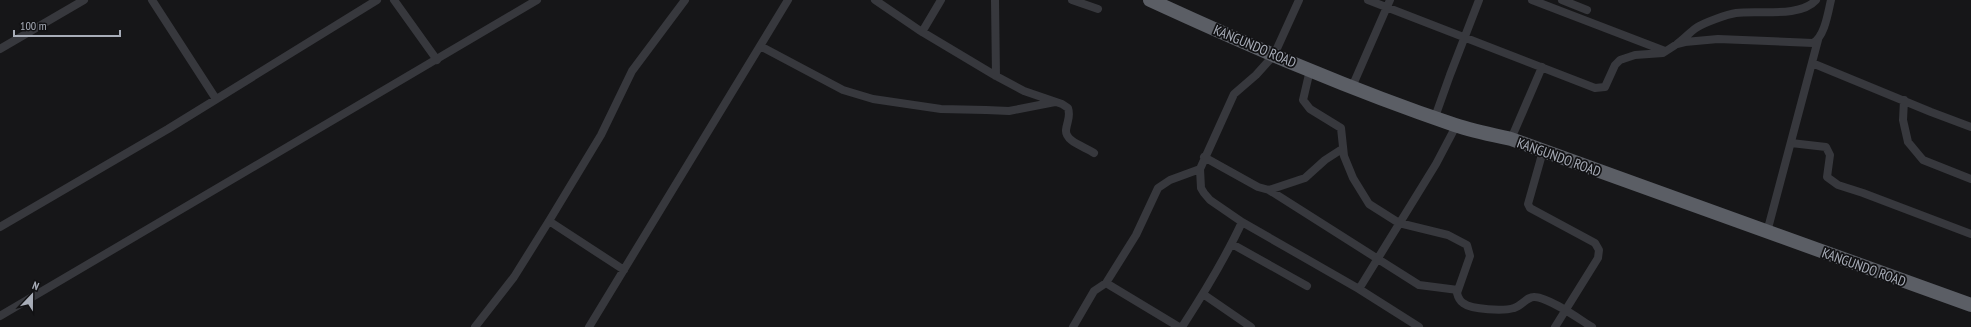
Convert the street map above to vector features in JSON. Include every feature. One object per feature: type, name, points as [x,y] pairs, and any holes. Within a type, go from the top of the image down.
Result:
[{"type":"highway","name":"KANGUNDO ROAD","points":[[1150,0],[1310,70],[1456,126],[1511,139],[1971,305]]},
{"type":"street","points":[[0,49],[84,0]]},
{"type":"street","points":[[152,0],[216,99]]},
{"type":"street","points":[[0,227],[168,129],[377,0]]},
{"type":"street","points":[[394,0],[437,60]]},
{"type":"street","points":[[0,316],[214,191],[343,112],[437,60],[537,0]]},
{"type":"street","points":[[476,327],[514,277],[601,135],[632,71],[685,0]]},
{"type":"street","points":[[589,327],[788,0]]},
{"type":"street","points":[[875,0],[922,32],[996,76],[1024,90],[1068,108],[1070,116],[1066,131],[1068,136],[1076,143],[1094,153]]},
{"type":"street","points":[[922,32],[941,0]]},
{"type":"street","points":[[995,0],[996,76]]},
{"type":"street","points":[[1072,0],[1098,9]]},
{"type":"street","points":[[1298,0],[1274,55],[1256,75],[1234,94],[1204,157],[1200,169],[1201,188],[1210,200],[1242,222],[1359,289],[1419,327]]},
{"type":"street","points":[[1368,0],[1595,88],[1605,87],[1615,65],[1620,60],[1635,55],[1667,52],[1697,27],[1735,13],[1780,12],[1801,9],[1812,5],[1816,0]]},
{"type":"street","points":[[1352,87],[1390,0]]},
{"type":"street","points":[[1435,118],[1464,36],[1479,0]]},
{"type":"street","points":[[1532,0],[1552,4],[1667,52]]},
{"type":"street","points":[[1562,0],[1587,10]]},
{"type":"street","points":[[1767,232],[1818,40],[1831,0]]},
{"type":"street","points":[[1677,44],[1703,39],[1807,43],[1813,43],[1818,40]]},
{"type":"street","points":[[760,46],[843,90],[873,99],[941,108],[1009,111],[1055,102]]},
{"type":"street","points":[[1812,63],[1971,126]]},
{"type":"street","points":[[1511,139],[1542,67]]},
{"type":"street","points":[[1310,70],[1303,100],[1310,109],[1339,125],[1342,132],[1342,149],[1353,178],[1369,204],[1399,223],[1448,235],[1467,245],[1470,256],[1458,290],[1459,298],[1463,303],[1470,306],[1493,310],[1514,308],[1529,298],[1535,297],[1566,310],[1592,327]]},
{"type":"street","points":[[1904,100],[1903,120],[1908,142],[1923,160],[1971,179]]},
{"type":"street","points":[[1359,289],[1436,164],[1456,126]]},
{"type":"street","points":[[1791,143],[1826,147],[1830,155],[1828,177],[1838,185],[1863,192],[1971,234]]},
{"type":"street","points":[[1269,190],[1305,178],[1325,160],[1342,149]]},
{"type":"street","points":[[1543,151],[1528,204],[1530,208],[1595,243],[1599,250],[1598,258],[1555,327]]},
{"type":"street","points":[[1204,157],[1258,187],[1269,190],[1419,284],[1458,290]]},
{"type":"street","points":[[1073,327],[1094,292],[1106,283],[1136,235],[1158,188],[1170,180],[1200,169]]},
{"type":"street","points":[[548,221],[624,270]]},
{"type":"street","points":[[1106,283],[1181,327],[1203,294],[1232,244],[1242,222]]},
{"type":"street","points":[[1232,244],[1307,286]]},
{"type":"street","points":[[1203,294],[1251,327]]}]
